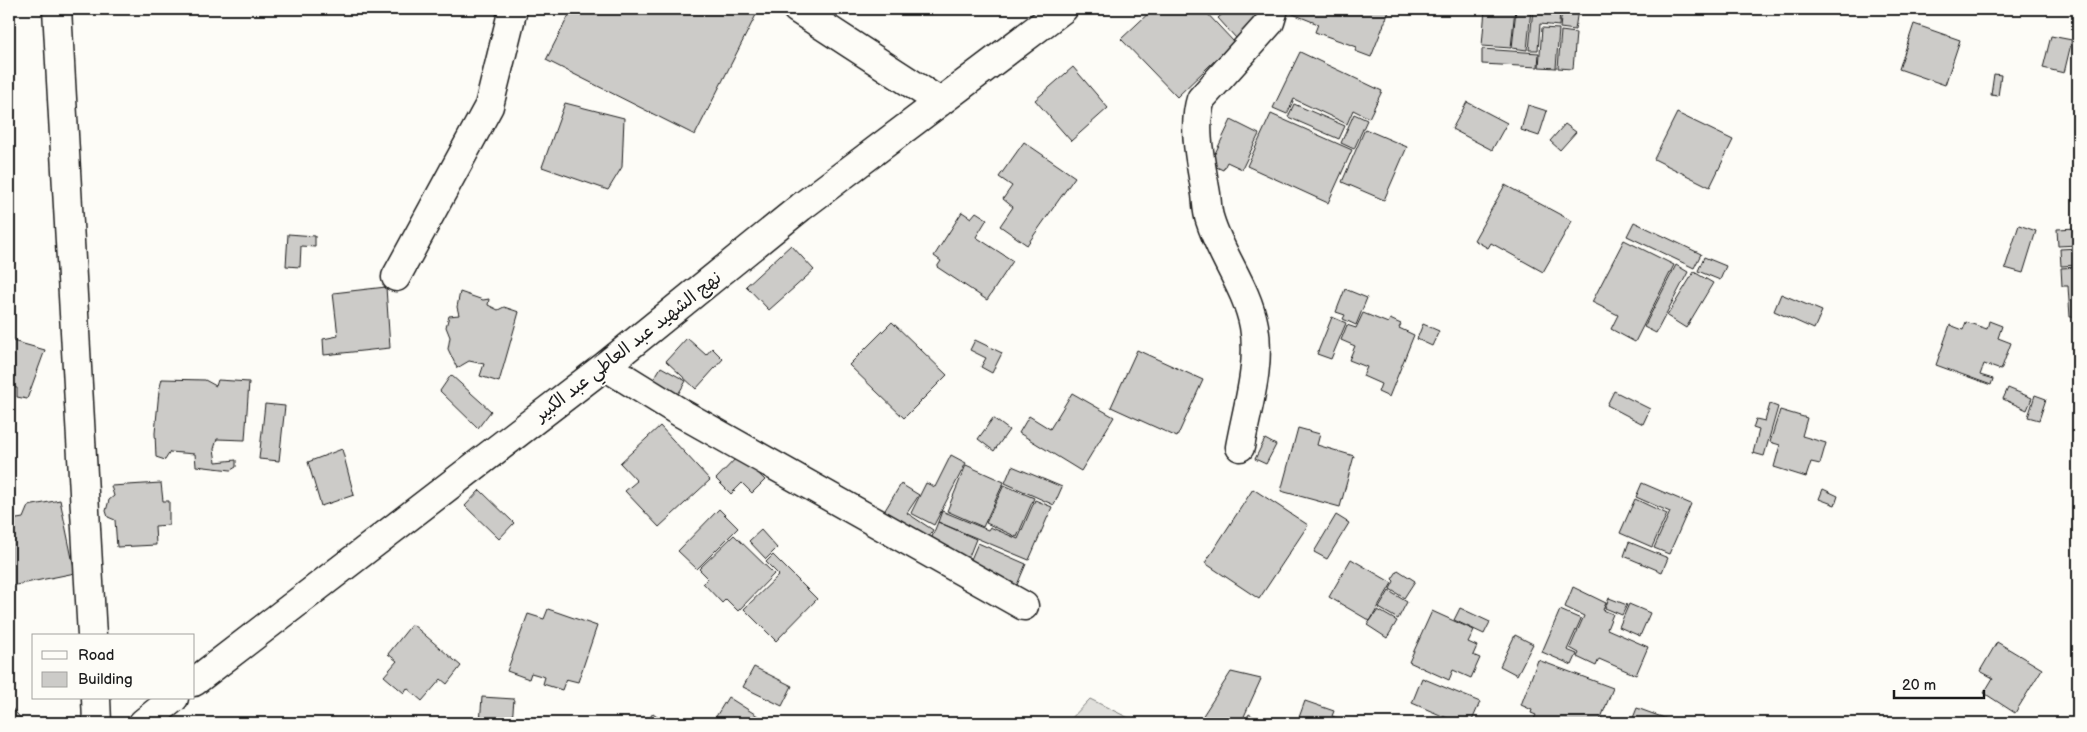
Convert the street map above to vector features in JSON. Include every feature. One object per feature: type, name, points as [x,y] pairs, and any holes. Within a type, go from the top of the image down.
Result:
[{"type":"street","points":[[57,9],[92,634]]},
{"type":"street","points":[[396,276],[489,106],[513,9]]},
{"type":"street","points":[[797,9],[940,102]]},
{"type":"street","name":"نهج الشهيد عبد العاطي عبد الكبير","points":[[195,681],[605,366],[801,207],[1063,9]]},
{"type":"street","points":[[1240,447],[1254,375],[1256,345],[1254,331],[1240,287],[1210,220],[1199,141],[1198,108],[1201,99],[1258,33],[1270,22],[1274,9]]},
{"type":"street","points":[[605,366],[681,412],[1024,606]]},
{"type":"street","points":[[96,700],[97,723]]},
{"type":"street","points":[[143,723],[172,700]]},
{"type":"shaded area","points":[[1090,699],[1139,723],[1067,723]]},
{"type":"building","points":[[572,9],[759,9],[695,135],[546,60]]},
{"type":"building","points":[[1153,9],[1203,9],[1234,42],[1177,97],[1121,39]]},
{"type":"building","points":[[1228,9],[1247,9],[1257,19],[1236,38],[1218,18]]},
{"type":"building","points":[[1289,9],[1390,9],[1371,57],[1355,51],[1357,47],[1315,32],[1318,24],[1288,12]]},
{"type":"building","points":[[1485,9],[1515,9],[1511,48],[1482,46]]},
{"type":"building","points":[[1516,9],[1531,9],[1527,50],[1512,48]]},
{"type":"building","points":[[1533,9],[1560,9],[1559,26],[1540,24],[1538,50],[1529,50]]},
{"type":"building","points":[[1562,9],[1578,9],[1575,30],[1560,28]]},
{"type":"building","points":[[1914,24],[1960,40],[1945,85],[1899,69]]},
{"type":"building","points":[[1542,28],[1559,29],[1556,68],[1539,67]]},
{"type":"building","points":[[1561,31],[1576,33],[1573,69],[1558,68]]},
{"type":"building","points":[[2051,36],[2072,40],[2064,73],[2043,68]]},
{"type":"building","points":[[1482,49],[1539,53],[1538,67],[1482,64]]},
{"type":"building","points":[[1300,52],[1382,91],[1369,118],[1353,110],[1347,124],[1294,99],[1287,114],[1273,108]]},
{"type":"building","points":[[1073,67],[1108,108],[1071,141],[1035,100]]},
{"type":"building","points":[[1994,74],[2001,75],[1998,96],[1991,95]]},
{"type":"building","points":[[1467,102],[1507,123],[1492,150],[1452,129]]},
{"type":"building","points":[[565,103],[624,118],[622,167],[608,190],[542,167]]},
{"type":"building","points":[[1294,104],[1345,126],[1339,139],[1288,117]]},
{"type":"building","points":[[1528,105],[1547,111],[1539,136],[1521,130]]},
{"type":"building","points":[[1677,113],[1733,140],[1710,187],[1654,159]]},
{"type":"building","points":[[1271,114],[1352,150],[1328,203],[1247,166]]},
{"type":"building","points":[[1354,114],[1367,120],[1354,149],[1341,143]]},
{"type":"building","points":[[1231,120],[1259,134],[1242,169],[1227,162],[1223,170],[1210,164]]},
{"type":"building","points":[[1565,124],[1576,132],[1560,150],[1550,141]]},
{"type":"building","points":[[1365,129],[1407,147],[1384,200],[1342,182]]},
{"type":"building","points":[[1024,142],[1075,177],[1027,245],[1000,226],[1013,207],[1003,199],[1012,186],[999,177]]},
{"type":"building","points":[[1505,185],[1572,221],[1543,272],[1491,243],[1488,248],[1474,240]]},
{"type":"building","points":[[962,212],[971,218],[976,212],[987,219],[976,237],[1013,261],[987,300],[937,267],[941,261],[934,256]]},
{"type":"building","points":[[1634,222],[1701,254],[1694,268],[1627,236]]},
{"type":"building","points":[[2019,225],[2036,231],[2023,273],[2005,268]]},
{"type":"building","points":[[2078,228],[2078,245],[2058,246],[2057,229]]},
{"type":"building","points":[[288,234],[315,236],[315,247],[301,246],[300,267],[286,266]]},
{"type":"building","points":[[1624,240],[1674,265],[1635,342],[1611,329],[1618,315],[1592,302]]},
{"type":"building","points":[[791,245],[814,270],[769,310],[746,286]]},
{"type":"building","points":[[2078,248],[2078,265],[2061,266],[2060,249]]},
{"type":"building","points":[[1704,257],[1726,266],[1720,280],[1698,271]]},
{"type":"building","points":[[1676,265],[1688,272],[1656,333],[1644,327]]},
{"type":"building","points":[[2078,267],[2078,317],[2070,317],[2068,286],[2062,286],[2061,268]]},
{"type":"building","points":[[1694,272],[1713,283],[1686,328],[1667,316]]},
{"type":"building","points":[[386,287],[390,348],[324,355],[323,339],[338,336],[333,293]]},
{"type":"building","points":[[1345,289],[1367,298],[1356,325],[1343,319],[1345,315],[1336,312]]},
{"type":"building","points":[[460,292],[483,300],[489,299],[488,305],[498,310],[504,307],[519,312],[499,382],[480,376],[484,364],[469,361],[457,368],[448,349],[450,337],[446,327],[449,316],[459,315],[457,307]]},
{"type":"building","points":[[1781,294],[1822,311],[1814,329],[1774,311]]},
{"type":"building","points":[[1363,313],[1388,323],[1390,319],[1401,324],[1399,328],[1414,335],[1389,397],[1378,392],[1381,384],[1363,376],[1367,367],[1349,360],[1355,346],[1341,340],[1347,325],[1356,328]]},
{"type":"building","points":[[1332,317],[1346,323],[1331,359],[1317,354]]},
{"type":"building","points":[[1989,321],[2002,326],[1998,338],[2011,343],[2001,370],[1984,364],[1980,375],[1993,379],[1991,385],[1936,365],[1950,325],[1963,330],[1966,322],[1987,329]]},
{"type":"building","points":[[892,322],[947,375],[904,418],[849,365]]},
{"type":"building","points":[[1423,324],[1439,331],[1432,346],[1417,339]]},
{"type":"building","points":[[687,338],[706,355],[712,348],[723,359],[696,389],[666,361]]},
{"type":"building","points":[[9,340],[45,350],[27,399],[17,397],[17,388],[9,387]]},
{"type":"building","points":[[975,340],[1002,353],[992,373],[981,367],[986,358],[970,350]]},
{"type":"building","points":[[1137,350],[1203,380],[1177,437],[1111,407]]},
{"type":"building","points":[[661,367],[686,381],[677,396],[652,382]]},
{"type":"building","points":[[451,375],[491,411],[478,428],[440,391]]},
{"type":"building","points":[[162,379],[205,380],[216,386],[218,380],[249,382],[245,440],[217,439],[214,449],[216,462],[236,460],[236,467],[231,470],[196,466],[195,454],[170,452],[165,460],[156,457],[155,433]]},
{"type":"building","points":[[2008,388],[2032,398],[2027,410],[2003,399]]},
{"type":"building","points":[[1614,391],[1650,409],[1643,424],[1607,405]]},
{"type":"building","points":[[1072,393],[1114,417],[1081,471],[1019,433],[1029,416],[1050,429]]},
{"type":"building","points":[[2035,395],[2046,399],[2039,420],[2028,417]]},
{"type":"building","points":[[265,404],[285,406],[279,461],[259,459]]},
{"type":"building","points":[[1770,404],[1778,407],[1764,456],[1753,453],[1759,430],[1753,428],[1756,419],[1765,421]]},
{"type":"building","points":[[1780,410],[1807,418],[1802,436],[1826,443],[1820,464],[1811,462],[1806,477],[1774,467],[1780,445],[1770,442]]},
{"type":"building","points":[[993,418],[1009,430],[994,451],[978,439]]},
{"type":"building","points":[[660,426],[710,480],[659,527],[625,491],[637,481],[620,463]]},
{"type":"building","points":[[1298,428],[1320,434],[1317,445],[1354,456],[1340,507],[1281,491]]},
{"type":"building","points":[[1265,439],[1276,445],[1266,464],[1255,459]]},
{"type":"building","points":[[342,449],[354,495],[321,506],[308,462]]},
{"type":"building","points":[[739,455],[765,480],[752,493],[742,483],[731,494],[716,479]]},
{"type":"building","points":[[951,455],[966,463],[934,525],[911,513],[926,483],[935,487]]},
{"type":"building","points":[[966,465],[1004,482],[983,527],[947,511]]},
{"type":"building","points":[[1012,466],[1062,487],[1054,505],[1005,483]]},
{"type":"building","points":[[161,483],[163,501],[169,501],[169,525],[155,526],[156,545],[117,547],[115,520],[108,517],[106,511],[109,500],[114,496],[111,486]]},
{"type":"building","points":[[1642,483],[1691,504],[1669,554],[1654,548],[1670,512],[1636,497]]},
{"type":"building","points":[[901,484],[919,495],[907,513],[933,530],[926,542],[882,515]]},
{"type":"building","points":[[1004,485],[1034,498],[1017,537],[986,523]]},
{"type":"building","points":[[1253,489],[1308,525],[1259,599],[1205,563]]},
{"type":"building","points":[[1823,489],[1838,496],[1835,505],[1819,499]]},
{"type":"building","points":[[480,490],[514,523],[499,539],[465,506]]},
{"type":"building","points":[[1635,499],[1667,514],[1652,547],[1620,533]]},
{"type":"building","points":[[60,500],[75,573],[11,586],[11,520],[23,518],[28,506]]},
{"type":"building","points":[[1035,500],[1052,507],[1029,560],[938,522],[942,511],[988,530],[990,527],[1018,539]]},
{"type":"building","points":[[719,509],[738,528],[697,569],[678,551]]},
{"type":"building","points":[[1336,515],[1349,523],[1327,559],[1314,552]]},
{"type":"building","points":[[938,522],[976,539],[968,559],[930,542]]},
{"type":"building","points":[[761,530],[777,548],[766,559],[749,541]]},
{"type":"building","points":[[734,535],[774,574],[738,611],[726,599],[722,603],[703,583],[708,578],[699,569]]},
{"type":"building","points":[[1629,542],[1668,558],[1662,572],[1624,556]]},
{"type":"building","points":[[978,543],[1026,564],[1017,585],[969,564]]},
{"type":"building","points":[[773,555],[817,599],[776,641],[744,609],[779,575],[766,562]]},
{"type":"building","points":[[1351,559],[1392,583],[1370,621],[1329,597]]},
{"type":"building","points":[[1398,570],[1415,581],[1404,598],[1390,589],[1394,581],[1392,579]]},
{"type":"building","points":[[1573,587],[1606,603],[1603,610],[1613,614],[1607,629],[1648,647],[1636,675],[1599,659],[1596,666],[1577,657],[1579,653],[1570,648],[1584,616],[1565,607]]},
{"type":"building","points":[[1389,591],[1407,602],[1398,619],[1379,608]]},
{"type":"building","points":[[1609,598],[1627,605],[1622,615],[1605,608]]},
{"type":"building","points":[[1629,604],[1650,613],[1640,636],[1619,627]]},
{"type":"building","points":[[1460,608],[1490,622],[1484,634],[1454,620]]},
{"type":"building","points":[[548,609],[597,626],[578,682],[566,679],[562,690],[543,684],[545,677],[531,673],[529,679],[507,671],[528,614],[544,619]]},
{"type":"building","points":[[1378,610],[1397,621],[1387,638],[1367,625]]},
{"type":"building","points":[[1560,610],[1581,619],[1567,650],[1577,654],[1572,665],[1542,652]]},
{"type":"building","points":[[1432,611],[1474,630],[1468,642],[1477,646],[1473,655],[1480,658],[1471,678],[1453,670],[1449,680],[1409,662]]},
{"type":"building","points":[[412,624],[461,666],[447,684],[441,679],[422,701],[407,688],[404,693],[384,676],[397,661],[388,654]]},
{"type":"building","points":[[1515,635],[1533,644],[1517,675],[1500,666]]},
{"type":"building","points":[[1997,642],[2042,669],[2015,713],[1984,693],[1993,678],[1980,671]]},
{"type":"building","points":[[1538,660],[1613,688],[1599,723],[1551,723],[1551,721],[1546,720],[1545,723],[1532,723],[1536,715],[1531,713],[1532,710],[1521,705]]},
{"type":"building","points":[[754,667],[792,686],[782,706],[743,687]]},
{"type":"building","points":[[1231,672],[1261,679],[1241,723],[1215,723],[1202,717]]},
{"type":"building","points":[[1422,678],[1480,702],[1471,723],[1459,723],[1412,703]]},
{"type":"building","points":[[482,697],[514,699],[512,723],[480,723]]},
{"type":"building","points":[[728,697],[769,723],[712,723]]},
{"type":"building","points":[[1305,701],[1334,711],[1332,716],[1347,723],[1297,723]]},
{"type":"building","points":[[9,705],[25,723],[9,723]]},
{"type":"building","points":[[1637,708],[1678,723],[1631,723]]},
{"type":"building","points":[[653,713],[667,723],[646,723]]},
{"type":"building","points":[[1249,714],[1264,723],[1244,723]]}]
